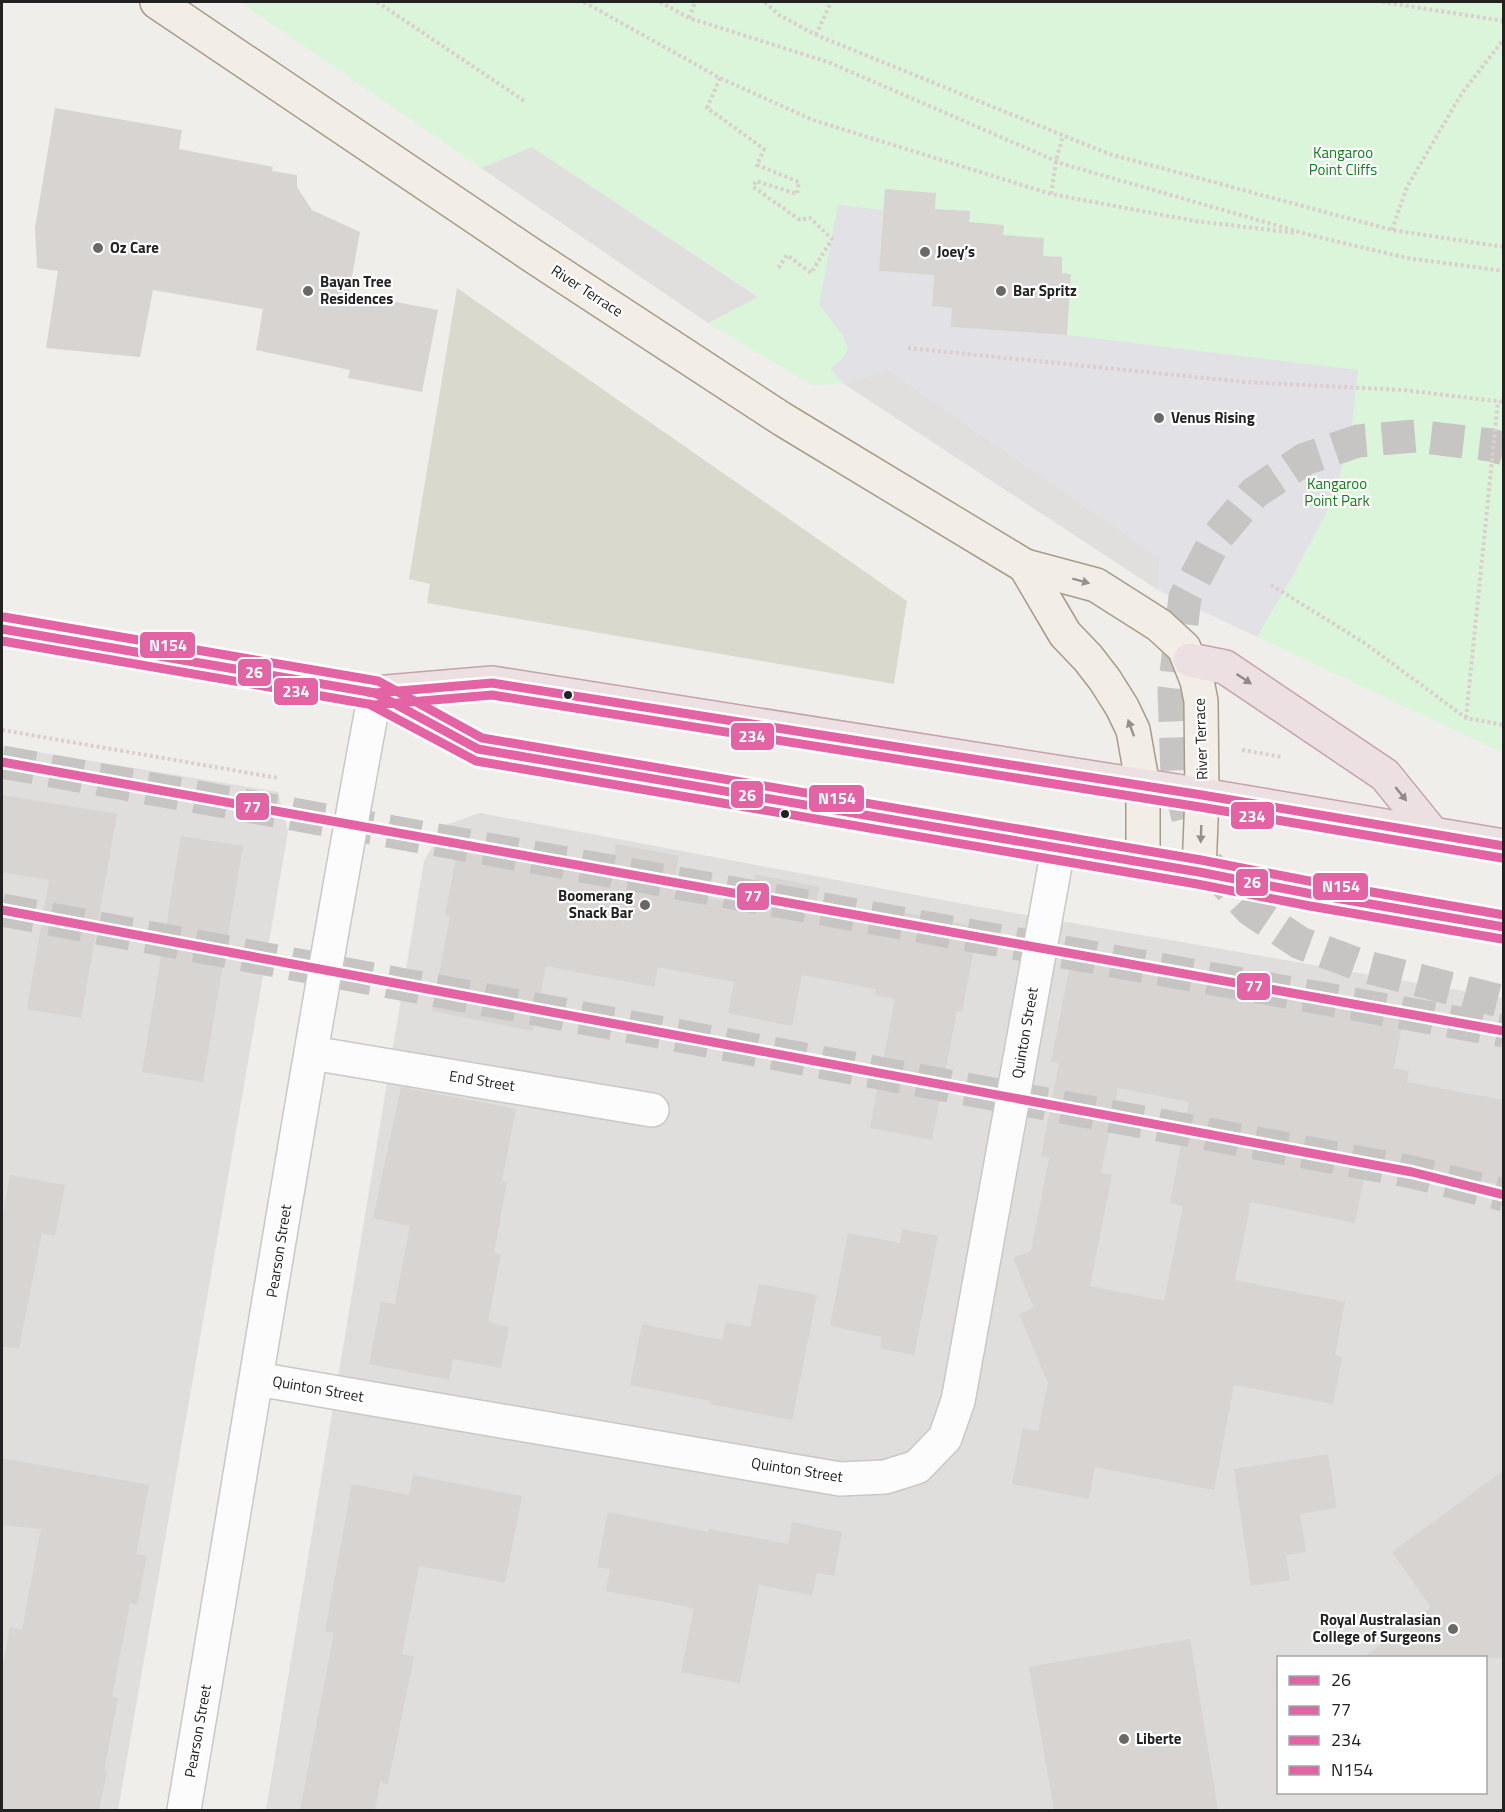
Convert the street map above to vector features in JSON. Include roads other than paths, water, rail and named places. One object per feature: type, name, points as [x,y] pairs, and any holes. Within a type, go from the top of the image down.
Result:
[{"type":"highway","points":[[2,629],[375,693],[492,683],[1202,795],[1503,846]]},
{"type":"highway","points":[[1190,660],[1225,667],[1385,775],[1432,833]]},
{"type":"highway","points":[[375,693],[478,749],[1199,872],[1503,927]]},
{"type":"main road","name":"River Terrace","points":[[157,2],[533,256],[782,419],[1025,566],[1096,585],[1159,625],[1184,648],[1197,681],[1201,701],[1202,795],[1199,872]]},
{"type":"main road","name":"River Terrace","points":[[1025,566],[1065,634],[1088,658],[1122,707],[1133,730],[1143,786],[1143,863]]},
{"type":"street","name":"Pearson Street","points":[[184,1810],[375,693]]},
{"type":"street","name":"Quinton Street","points":[[258,1379],[840,1479],[885,1477],[916,1467],[945,1438],[958,1401],[1058,849]]},
{"type":"street","name":"End Street","points":[[312,1053],[652,1110]]},
{"type":"tunnel","points":[[1188,818],[1177,775],[1174,691],[1185,597],[1217,537],[1254,493],[1305,459],[1358,441],[1415,436],[1491,445],[1504,449]]},
{"type":"tunnel","points":[[2,762],[1504,1031]]},
{"type":"tunnel","points":[[1208,865],[1251,910],[1300,943],[1363,966],[1504,1002]]},
{"type":"tunnel","points":[[2,910],[1412,1172],[1504,1195]]},
{"type":"place","name":"Oz Care","points":[[98,248]]},
{"type":"place","name":"Joey’s","points":[[925,252]]},
{"type":"place","name":"Bayan Tree Residences","points":[[308,291]]},
{"type":"place","name":"Bar Spritz","points":[[1001,291]]},
{"type":"place","name":"Venus Rising","points":[[1159,418]]},
{"type":"place","name":"Boomerang Snack Bar","points":[[645,905]]},
{"type":"place","name":"Royal Australasian College of Surgeons","points":[[1453,1629]]},
{"type":"place","name":"Liberte","points":[[1124,1739]]},
{"type":"park label","name":"Kangaroo Point Cliffs","points":[[1343,162]]},
{"type":"park label","name":"Kangaroo Point Park","points":[[1337,492]]}]
